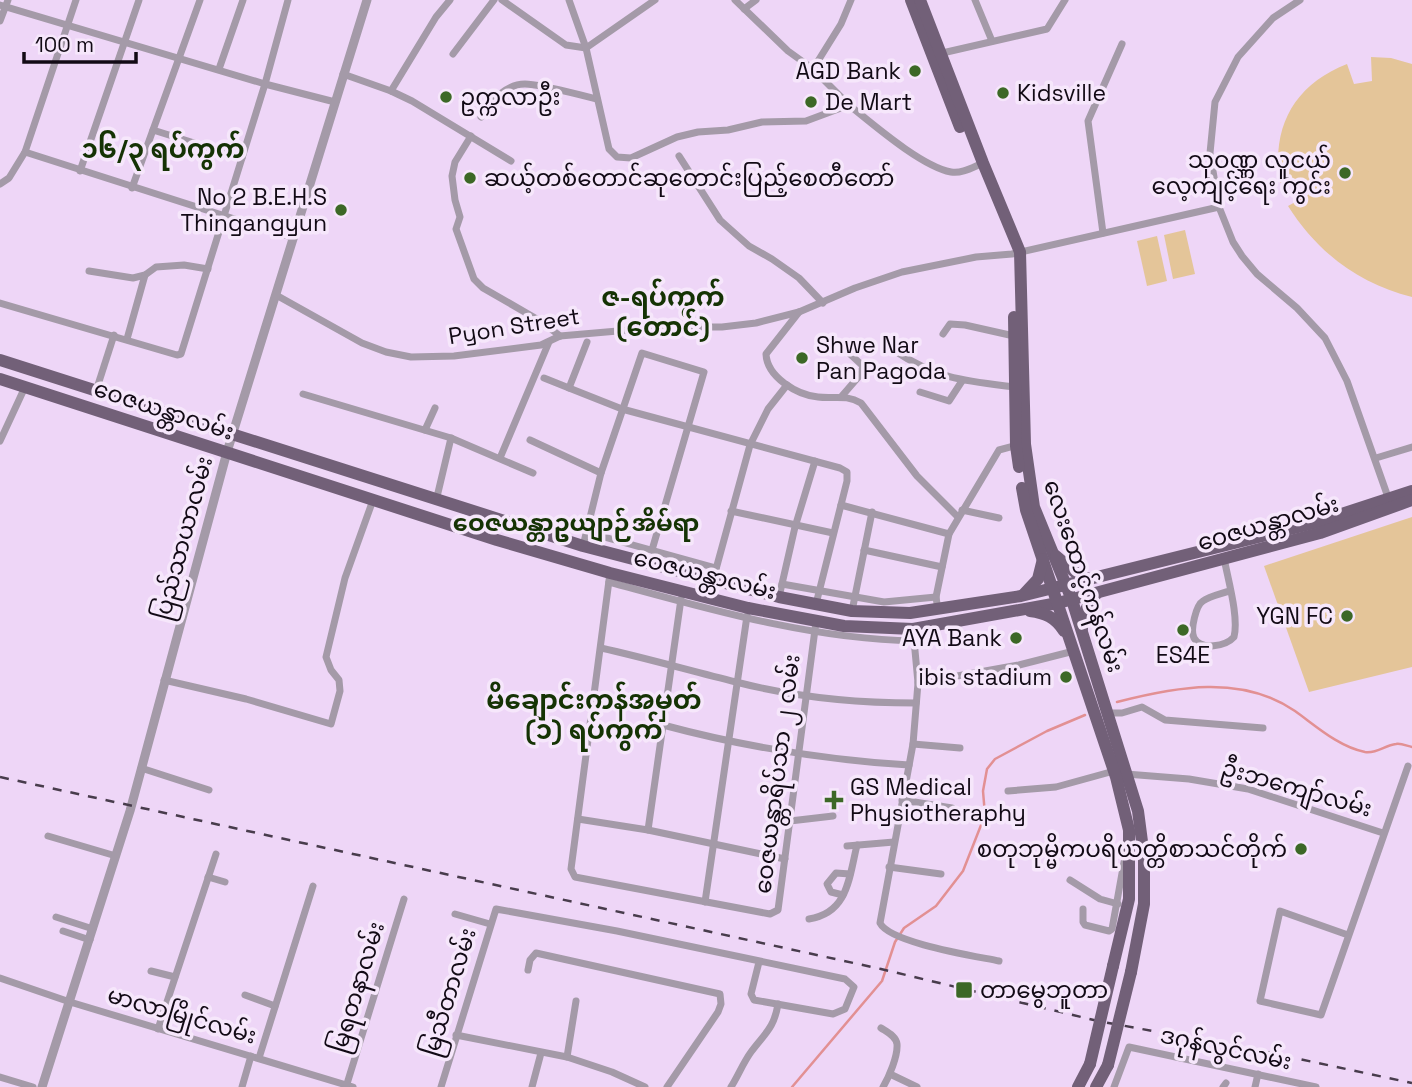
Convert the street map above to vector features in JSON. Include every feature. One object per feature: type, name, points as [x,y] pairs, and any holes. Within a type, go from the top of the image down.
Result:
[{"type":"main road","name":"လေးထောင့်ကန်လမ်း","points":[[911,0],[1016,253],[1020,445]]},
{"type":"main road","name":"လေးထောင့်ကန်လမ်း","points":[[920,0],[936,55]]},
{"type":"main road","name":"လေးထောင့်ကန်လမ်း","points":[[1017,287],[1014,336],[1019,361],[1014,387],[1020,445],[1048,556],[1059,586],[1072,600],[1076,644],[1119,774],[1138,811],[1144,857],[1144,904],[1131,972],[1108,1065],[1096,1087]]},
{"type":"main road","name":"ဝေဇယန္တာလမ်း","points":[[0,360],[503,521],[584,539],[781,590],[816,604],[849,610],[910,613],[1021,596],[1390,503],[1412,500]]},
{"type":"main road","name":"ဝေဇယန္တာလမ်း","points":[[0,379],[609,577],[816,627],[844,626],[914,635],[1072,600],[1320,533],[1412,491]]},
{"type":"main road","points":[[497,540],[503,521]]},
{"type":"main road","points":[[1021,596],[1038,579],[1048,556],[1089,579]]},
{"type":"main road","name":"လေးထောင့်ကန်လမ်း","points":[[1059,586],[1058,603],[1108,713],[1129,830],[1129,900],[1090,1064],[1078,1087]]},
{"type":"main road","points":[[1076,644],[1082,620],[1097,593]]},
{"type":"main road","points":[[844,626],[849,610]]},
{"type":"main road","points":[[1023,610],[1051,616],[1076,644]]},
{"type":"street","points":[[0,184],[9,178],[25,152],[76,0]]},
{"type":"street","points":[[80,171],[139,0]]},
{"type":"street","points":[[132,188],[200,0]]},
{"type":"street","points":[[219,69],[243,0]]},
{"type":"street","points":[[0,303],[181,354],[265,84],[288,0]]},
{"type":"street","name":"ပြည်သာယာလမ်း","points":[[43,1087],[116,856],[232,435],[367,0]]},
{"type":"street","points":[[391,91],[450,0]]},
{"type":"street","points":[[453,54],[494,0]]},
{"type":"street","points":[[502,0],[566,45],[586,48],[655,0]]},
{"type":"street","points":[[569,0],[586,48],[609,149],[617,157],[631,158],[677,137],[698,132],[728,130],[762,122],[806,121],[849,105]]},
{"type":"street","points":[[735,0],[849,105],[924,161],[952,172],[979,165]]},
{"type":"street","points":[[744,9],[756,0]]},
{"type":"street","points":[[813,69],[841,24],[851,0]]},
{"type":"street","points":[[975,0],[992,41]]},
{"type":"street","points":[[1300,0],[1273,18],[1238,57],[1215,102],[1210,153],[1219,207],[1242,256],[1257,274],[1297,308],[1325,338],[1347,382],[1390,503]]},
{"type":"street","points":[[936,55],[1047,29],[1064,1]]},
{"type":"street","points":[[0,21],[4,4],[335,103]]},
{"type":"street","points":[[1103,233],[1088,121],[1122,44]]},
{"type":"street","points":[[343,74],[391,91],[511,161]]},
{"type":"street","points":[[481,117],[487,106],[508,89],[524,84],[597,99]]},
{"type":"street","points":[[153,130],[242,158]]},
{"type":"street","points":[[471,136],[455,162],[452,176],[460,217],[456,229],[474,279],[483,288],[542,322],[560,336]]},
{"type":"street","points":[[25,152],[294,239]]},
{"type":"street","points":[[679,156],[720,220],[749,246],[799,278],[824,303]]},
{"type":"street","name":"Pyon Street","points":[[276,295],[362,343],[386,352],[411,357],[454,356],[549,342],[560,336],[664,327],[740,326],[799,312],[902,272],[976,257],[1016,253],[1219,207]]},
{"type":"street","points":[[89,271],[123,277],[145,275],[156,267],[184,265],[208,269]]},
{"type":"street","points":[[127,339],[145,275]]},
{"type":"street","points":[[799,312],[766,354],[766,360],[776,375],[803,394],[817,397],[850,397],[861,402],[918,476],[960,513],[999,518]]},
{"type":"street","points":[[943,334],[950,324],[1014,336]]},
{"type":"street","points":[[96,391],[114,335]]},
{"type":"street","points":[[500,458],[549,342]]},
{"type":"street","points":[[569,388],[587,342]]},
{"type":"street","points":[[839,345],[863,366],[861,374],[841,397]]},
{"type":"street","points":[[895,351],[914,364],[942,376],[1014,387]]},
{"type":"street","points":[[652,550],[704,372],[642,352],[601,473],[584,539],[652,550],[715,574],[750,445],[768,410],[787,385]]},
{"type":"street","points":[[544,378],[622,409],[847,472],[816,604]]},
{"type":"street","points":[[920,392],[949,401],[962,381]]},
{"type":"street","points":[[0,441],[25,387]]},
{"type":"street","points":[[303,394],[451,438],[533,474]]},
{"type":"street","points":[[425,430],[435,408]]},
{"type":"street","points":[[436,500],[451,438]]},
{"type":"street","points":[[530,440],[601,473]]},
{"type":"street","points":[[939,610],[936,597],[949,534],[999,450],[1020,445]]},
{"type":"street","points":[[1376,458],[1412,447]]},
{"type":"street","points":[[814,461],[781,590],[820,590],[884,602],[936,597]]},
{"type":"street","points":[[164,681],[246,699],[331,724],[341,691],[339,680],[326,657],[345,578],[373,500]]},
{"type":"street","points":[[841,505],[949,534]]},
{"type":"street","points":[[731,511],[795,527],[834,533]]},
{"type":"street","points":[[849,610],[855,597],[872,512]]},
{"type":"street","points":[[864,550],[942,567]]},
{"type":"street","points":[[1224,557],[1236,629],[1233,640],[1219,646],[1198,642],[1193,632],[1199,604],[1229,591]]},
{"type":"street","points":[[609,577],[571,869],[575,877],[705,902],[748,612]]},
{"type":"street","points":[[648,830],[681,596]]},
{"type":"street","points":[[816,627],[870,640],[914,635],[918,683],[913,744],[889,867],[880,923],[883,929],[908,940],[999,961]]},
{"type":"street","name":"ဝေဇယန္တာရိပ်သာ ၂ လမ်း","points":[[705,902],[770,914],[778,910],[816,627]]},
{"type":"street","points":[[918,683],[1019,665],[1076,644]]},
{"type":"street","points":[[601,648],[737,683],[807,695],[916,703]]},
{"type":"street","points":[[1108,713],[1122,713],[1142,707],[1165,720],[1263,728]]},
{"type":"street","points":[[663,724],[729,743],[840,761],[909,765]]},
{"type":"street","points":[[913,744],[960,748]]},
{"type":"street","points":[[1348,935],[1280,911],[1260,1001],[1321,1015],[1408,766]]},
{"type":"street","points":[[141,768],[208,790]]},
{"type":"street","points":[[1008,791],[1056,787],[1119,774]]},
{"type":"street","name":"ဦးဘကျော်လမ်း","points":[[1119,774],[1189,779],[1248,789],[1383,833]]},
{"type":"street","points":[[902,800],[952,808]]},
{"type":"street","points":[[790,821],[833,816]]},
{"type":"street","points":[[578,819],[648,830],[785,859]]},
{"type":"street","points":[[1083,909],[1085,925],[1109,931],[1114,924],[1129,830]]},
{"type":"street","points":[[48,836],[116,856]]},
{"type":"street","points":[[847,846],[894,842]]},
{"type":"street","points":[[809,919],[823,917],[839,903],[857,845]]},
{"type":"street","points":[[158,1028],[216,853]]},
{"type":"street","points":[[889,867],[940,874]]},
{"type":"street","points":[[843,895],[831,892],[827,884],[836,873],[850,874]]},
{"type":"street","points":[[208,877],[225,882]]},
{"type":"street","points":[[1070,880],[1100,900],[1118,904]]},
{"type":"street","points":[[242,1087],[275,1006],[313,887]]},
{"type":"street","name":"မြရတနာလမ်း","points":[[349,1086],[404,899]]},
{"type":"street","name":"မြသီတာလမ်း","points":[[441,1087],[496,909],[617,931],[759,962]]},
{"type":"street","points":[[455,914],[490,924]]},
{"type":"street","points":[[56,917],[93,929]]},
{"type":"street","points":[[63,931],[90,940]]},
{"type":"street","points":[[528,970],[530,960],[536,953],[720,994],[718,1012],[667,1087]]},
{"type":"street","points":[[759,962],[845,979],[854,987],[841,1013],[832,1014],[754,1000],[752,997],[759,962]]},
{"type":"street","points":[[151,971],[175,978]]},
{"type":"street","name":"မာလာမြိုင်လမ်း","points":[[0,978],[70,1002],[349,1086]]},
{"type":"street","points":[[245,995],[275,1006]]},
{"type":"street","points":[[567,1057],[576,1001]]},
{"type":"street","points":[[731,1087],[750,1053],[774,1023],[778,1004]]},
{"type":"street","points":[[881,1028],[893,1037],[897,1044],[890,1074],[883,1087]]},
{"type":"street","points":[[456,1035],[541,1054],[567,1057],[612,1072],[645,1087]]},
{"type":"street","name":"ဒဂုန်လွင်လမ်း","points":[[1114,1087],[1129,1046],[1315,1087]]},
{"type":"street","points":[[531,1086],[541,1054]]},
{"type":"street","points":[[890,1074],[917,1087]]},
{"type":"street","points":[[1255,1087],[1258,1074]]},
{"type":"street","points":[[0,1077],[33,1087]]},
{"type":"shaded area","name":"သုဝဏ္ဏ လူငယ် လေ့ကျင့်ရေး ကွင်း","points":[[1371,57],[1391,58],[1412,64],[1412,297],[1374,284],[1326,252],[1299,223],[1288,206],[1308,195],[1301,180],[1280,183],[1279,144],[1283,126],[1300,96],[1329,73],[1347,64],[1354,84],[1372,81]]},
{"type":"shaded area","points":[[1185,230],[1195,274],[1173,279],[1164,235]]},
{"type":"shaded area","points":[[1157,236],[1167,281],[1147,286],[1137,241]]},
{"type":"shaded area","name":"YGN FC","points":[[1412,517],[1412,667],[1309,692],[1264,566]]},
{"type":"waterway","points":[[1117,702],[1185,688],[1230,688],[1274,699],[1337,741],[1355,749],[1369,752],[1398,744],[1412,747]]},
{"type":"waterway","points":[[792,1087],[882,981],[895,942],[904,928],[936,906],[963,871],[985,815],[983,791],[987,769],[995,759],[1047,731],[1085,715]]},
{"type":"railway","points":[[0,777],[881,969],[1098,1021],[1257,1050],[1412,1083]]},
{"type":"place","name":"AGD Bank","points":[[915,71]]},
{"type":"place","name":"Kidsville","points":[[1003,93]]},
{"type":"place","name":"ဥက္ကလာဦး","points":[[446,97]]},
{"type":"place","name":"De Mart","points":[[811,102]]},
{"type":"place","name":"သုဝဏ္ဏ လူငယ် လေ့ကျင့်ရေး ကွင်း","points":[[1345,173]]},
{"type":"place","name":"ဆယ့်တစ်တောင်ဆုတောင်းပြည့်စေတီတော်","points":[[470,178]]},
{"type":"place","name":"No 2 B.E.H.S Thingangyun","points":[[341,210]]},
{"type":"place","name":"Shwe Nar Pan Pagoda","points":[[802,358]]},
{"type":"place","name":"YGN FC","points":[[1347,616]]},
{"type":"place","name":"ES4E","points":[[1183,630]]},
{"type":"place","name":"AYA Bank","points":[[1016,638]]},
{"type":"place","name":"ibis stadium","points":[[1066,677]]},
{"type":"place","name":"GS Medical Physiotheraphy","points":[[834,800]]},
{"type":"place","name":"စတုဘုမ္မိကပရိယတ္တိစာသင်တိုက်","points":[[1301,849]]},
{"type":"place","name":"တာမွေဘူတာ","points":[[964,990]]},
{"type":"district","name":"၁၆/၃ ရပ်ကွက်","points":[[163,149]]},
{"type":"district","name":"ဇ-ရပ်ကွက် (တောင်)","points":[[663,312]]},
{"type":"district","name":"ဝေဇယန္တာဥယျာဉ်အိမ်ရာ","points":[[576,522]]},
{"type":"district","name":"မိချောင်းကန်အမှတ် (၁) ရပ်ကွက်","points":[[594,715]]}]
